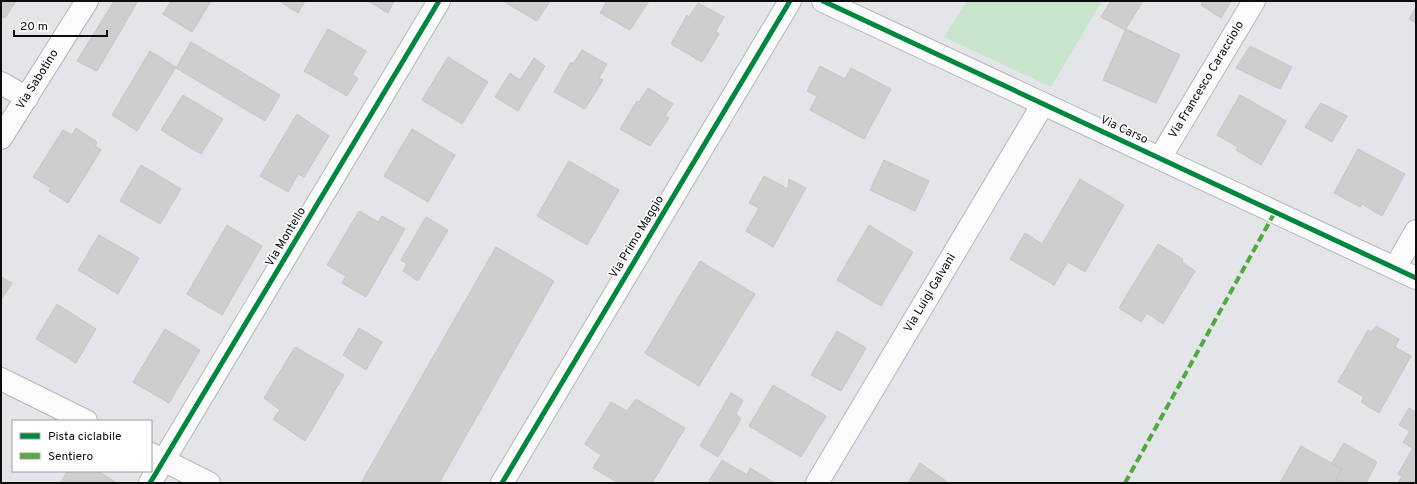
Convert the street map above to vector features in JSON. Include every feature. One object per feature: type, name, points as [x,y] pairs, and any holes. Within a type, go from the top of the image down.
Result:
[{"type":"street","name":"Via Sabotino","points":[[1,138],[87,1]]},
{"type":"street","name":"Via Montello","points":[[150,483],[158,457],[439,1]]},
{"type":"street","name":"Via Primo Maggio","points":[[502,483],[790,1]]},
{"type":"street","name":"Via Carso","points":[[823,1],[1416,278]]},
{"type":"street","name":"Via Francesco Caracciolo","points":[[1160,158],[1254,1]]},
{"type":"street","points":[[1,83],[27,98]]},
{"type":"street","name":"Via Luigi Galvani","points":[[817,483],[1043,104]]},
{"type":"street","points":[[1395,268],[1416,231]]},
{"type":"street","points":[[1,379],[84,420]]},
{"type":"street","points":[[158,457],[209,483]]},
{"type":"green space","points":[[967,1],[1102,1],[1051,87],[944,37]]},
{"type":"building","points":[[1,1],[16,1],[5,18],[1,16]]},
{"type":"building","points":[[114,1],[138,1],[97,71],[77,61]]},
{"type":"building","points":[[171,1],[211,1],[192,32],[163,14]]},
{"type":"building","points":[[279,1],[305,1],[298,13]]},
{"type":"building","points":[[368,1],[394,1],[388,13]]},
{"type":"building","points":[[503,1],[550,1],[537,21]]},
{"type":"building","points":[[607,1],[649,1],[630,30],[600,13]]},
{"type":"building","points":[[1111,1],[1143,1],[1125,30],[1101,17]]},
{"type":"building","points":[[1203,1],[1231,1],[1221,18],[1201,5]]},
{"type":"building","points":[[698,3],[724,17],[716,31],[719,34],[702,62],[671,44],[687,15],[689,17]]},
{"type":"building","points":[[1416,7],[1416,23],[1409,19]]},
{"type":"building","points":[[328,29],[366,51],[352,75],[358,78],[347,96],[304,71]]},
{"type":"building","points":[[1126,29],[1180,55],[1156,103],[1103,80]]},
{"type":"building","points":[[191,42],[280,95],[265,121],[176,68]]},
{"type":"building","points":[[1250,46],[1292,67],[1280,89],[1236,68]]},
{"type":"building","points":[[582,50],[607,64],[599,78],[603,80],[585,109],[554,92],[571,62],[573,64]]},
{"type":"building","points":[[150,51],[176,67],[137,131],[112,115]]},
{"type":"building","points":[[448,57],[488,82],[462,124],[422,100]]},
{"type":"building","points":[[534,58],[545,66],[518,111],[495,97],[510,73],[520,80]]},
{"type":"building","points":[[820,66],[845,79],[851,68],[891,89],[864,139],[810,110],[817,96],[807,91]]},
{"type":"building","points":[[648,88],[673,104],[665,116],[669,118],[650,146],[620,129],[637,101],[639,102]]},
{"type":"building","points":[[183,95],[223,119],[201,154],[161,130]]},
{"type":"building","points":[[1240,95],[1286,121],[1261,165],[1236,150],[1238,147],[1217,135]]},
{"type":"building","points":[[1321,103],[1347,116],[1332,142],[1305,127]]},
{"type":"building","points":[[297,114],[329,136],[304,177],[298,174],[288,192],[260,176]]},
{"type":"building","points":[[76,128],[97,142],[95,146],[101,150],[68,203],[49,191],[51,188],[33,177],[63,130],[72,135]]},
{"type":"building","points":[[412,129],[455,155],[428,202],[384,176]]},
{"type":"building","points":[[1358,149],[1405,174],[1382,216],[1362,204],[1360,207],[1334,193]]},
{"type":"building","points":[[884,160],[929,181],[915,211],[870,190]]},
{"type":"building","points":[[569,161],[619,190],[587,245],[537,216]]},
{"type":"building","points":[[141,165],[181,189],[160,224],[120,201]]},
{"type":"building","points":[[764,176],[788,189],[789,179],[806,188],[773,247],[746,231],[759,208],[749,203]]},
{"type":"building","points":[[1080,179],[1124,205],[1085,272],[1068,262],[1054,285],[1010,259],[1025,233],[1042,244]]},
{"type":"building","points":[[359,211],[378,222],[382,216],[405,229],[366,297],[342,283],[346,276],[327,265]]},
{"type":"building","points":[[426,217],[448,230],[418,281],[403,271],[407,264],[401,260]]},
{"type":"building","points":[[227,225],[262,246],[222,315],[187,294]]},
{"type":"building","points":[[869,225],[913,252],[881,306],[837,280]]},
{"type":"building","points":[[99,235],[139,258],[118,294],[78,270]]},
{"type":"building","points":[[1158,244],[1183,259],[1182,262],[1195,271],[1163,324],[1147,313],[1141,322],[1119,308]]},
{"type":"building","points":[[496,247],[554,281],[439,483],[361,483]]},
{"type":"building","points":[[700,261],[755,294],[699,386],[645,353]]},
{"type":"building","points":[[1,277],[12,283],[1,300]]},
{"type":"building","points":[[57,304],[96,329],[76,363],[36,339]]},
{"type":"building","points":[[1376,326],[1399,339],[1395,347],[1411,356],[1379,413],[1361,402],[1364,397],[1338,382],[1368,330],[1372,332]]},
{"type":"building","points":[[359,328],[382,342],[366,370],[343,355]]},
{"type":"building","points":[[165,329],[200,350],[169,403],[133,382]]},
{"type":"building","points":[[837,331],[866,348],[841,391],[811,375]]},
{"type":"building","points":[[295,347],[344,375],[305,441],[273,419],[280,410],[264,398]]},
{"type":"building","points":[[773,385],[826,416],[801,457],[749,426]]},
{"type":"building","points":[[731,393],[743,400],[736,414],[741,419],[718,457],[700,446]]},
{"type":"building","points":[[636,399],[685,428],[652,483],[619,483],[593,468],[601,455],[585,444],[611,402],[627,411]]},
{"type":"building","points":[[1409,408],[1416,412],[1416,450],[1403,442],[1410,431],[1399,425]]},
{"type":"building","points":[[1344,443],[1377,462],[1366,483],[1342,483],[1336,479],[1342,469],[1332,463]]},
{"type":"building","points":[[1301,446],[1342,469],[1336,479],[1340,483],[1280,483]]},
{"type":"building","points":[[1413,448],[1416,450],[1416,483],[1398,483],[1402,476],[1398,474]]},
{"type":"building","points":[[722,460],[747,475],[750,468],[775,483],[712,483],[709,481]]},
{"type":"building","points":[[920,463],[949,483],[908,483]]},
{"type":"building","points":[[67,472],[99,472],[117,483],[60,483]]},
{"type":"marked path","points":[[1125,483],[1275,212]]},
{"type":"cycle path","points":[[150,483],[439,1]]},
{"type":"cycle path","points":[[502,483],[790,1]]},
{"type":"cycle path","points":[[823,1],[1416,278]]}]
